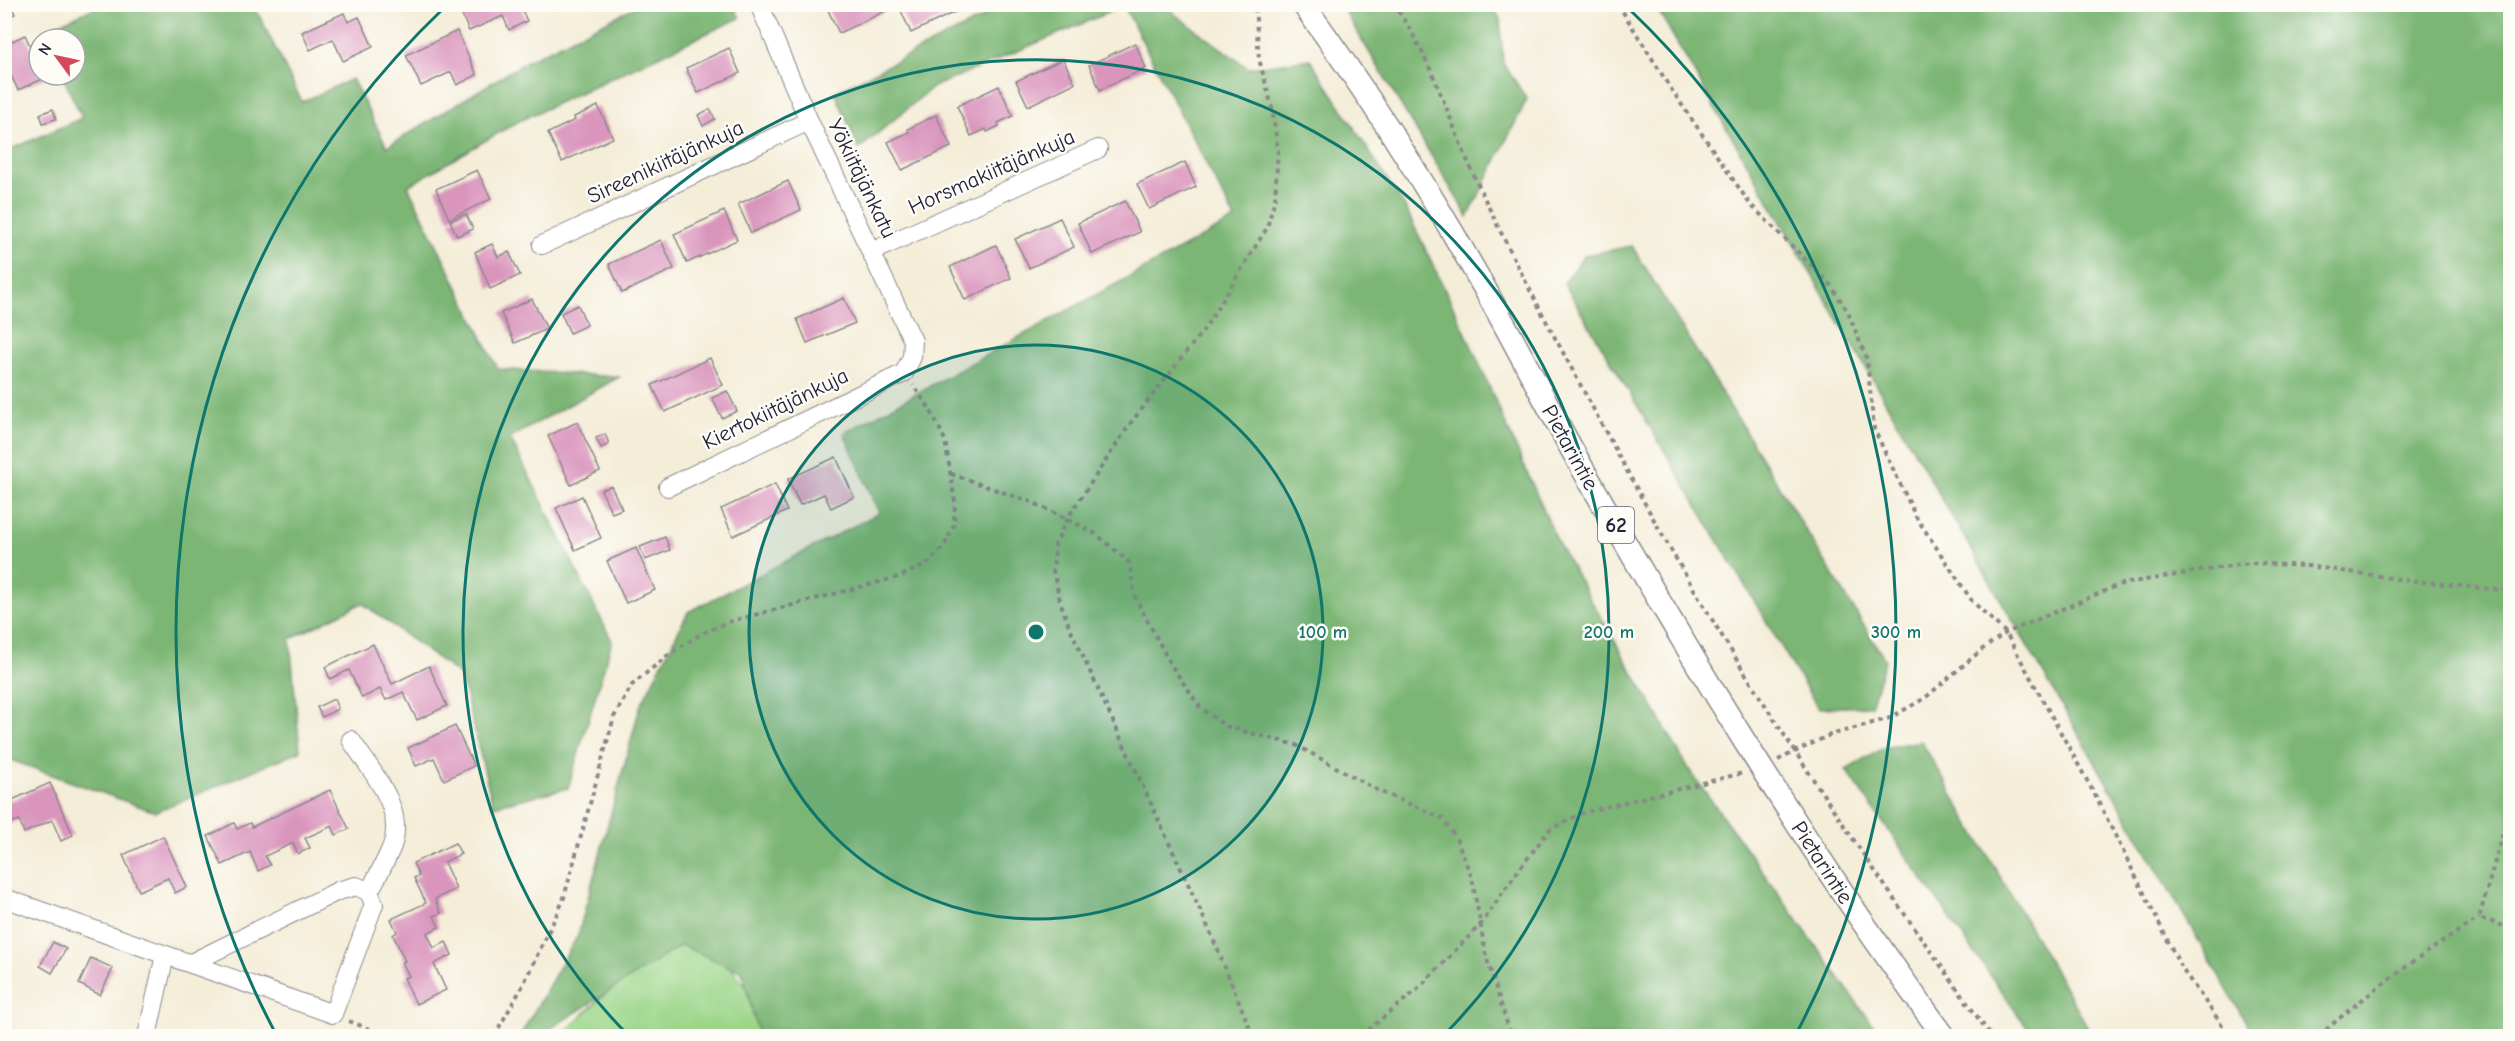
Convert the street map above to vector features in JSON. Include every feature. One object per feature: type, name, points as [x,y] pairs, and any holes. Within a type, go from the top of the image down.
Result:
[{"type":"main road","name":"Pietarintie","points":[[1303,4],[1383,119],[1425,186],[1481,281],[1580,464],[1762,769],[1863,923],[1944,1036]]},
{"type":"street","name":"Yökiitäjänkatu","points":[[759,4],[808,121],[913,341],[912,357],[904,372]]},
{"type":"street","name":"Sireenikiitäjänkuja","points":[[542,245],[808,121]]},
{"type":"street","name":"Horsmakiitäjänkuja","points":[[871,252],[1098,149]]},
{"type":"street","name":"Kiertokiitäjänkuja","points":[[668,488],[904,372]]},
{"type":"street","points":[[351,740],[391,802],[395,823],[393,844],[369,892]]},
{"type":"street","points":[[4,898],[333,1014],[374,904],[369,892],[356,886],[338,891],[191,963]]},
{"type":"street","points":[[147,1036],[165,955]]},
{"type":"path","points":[[1238,4],[1255,6],[1263,4]]},
{"type":"path","points":[[1393,4],[1406,21],[1476,180],[1551,330],[1671,550],[1795,751],[1936,960],[1991,1036]]},
{"type":"path","points":[[1618,4],[1673,92],[1750,204],[1829,283],[1848,312],[1867,360],[1874,429],[1916,517],[1972,601],[2006,633],[2095,795],[2182,969],[2230,1036]]},
{"type":"path","points":[[1253,1036],[1212,936],[1061,604],[1053,571],[1055,545],[1067,519],[1137,416],[1205,328],[1267,228],[1275,198],[1278,150],[1272,107],[1258,59],[1255,6]]},
{"type":"path","points":[[494,1036],[521,989],[562,901],[614,717],[633,686],[666,656],[699,635],[728,622],[898,577],[926,565],[944,548],[954,525],[955,502],[945,440],[930,409],[904,372]]},
{"type":"path","points":[[950,474],[1034,503],[1067,519],[1096,534],[1129,562],[1136,599],[1170,665],[1200,707],[1225,726],[1296,745],[1378,791],[1442,818],[1456,838],[1472,878],[1486,956],[1511,1036]]},
{"type":"path","points":[[1361,1036],[1418,989],[1482,924],[1509,883],[1549,830],[1582,813],[1762,769],[1830,735],[1890,718],[1925,698],[1985,647],[2006,633],[2121,584],[2249,563],[2308,566],[2406,580],[2511,591]]},
{"type":"path","points":[[2319,1036],[2351,1007],[2402,969],[2480,918],[2511,807]]},
{"type":"path","points":[[2480,918],[2511,928]]},
{"type":"path","points":[[333,1014],[387,1036]]},
{"type":"green space","points":[[103,4],[254,5],[302,102],[352,79],[387,147],[527,61],[639,5],[733,5],[740,18],[517,122],[408,186],[498,369],[619,377],[510,438],[612,641],[568,788],[493,806],[461,676],[362,603],[290,639],[300,751],[155,812],[5,758],[5,152],[82,118],[68,87],[87,87],[87,27],[52,27]]},
{"type":"green space","points":[[992,5],[1168,5],[1176,15],[1248,68],[1310,59],[1405,207],[1463,327],[1560,547],[1690,771],[1881,1036],[759,1036],[742,972],[681,945],[539,1036],[520,1036],[578,935],[640,707],[688,612],[879,513],[844,433],[1235,219],[1124,6],[933,87],[859,149],[835,92],[982,18]]},
{"type":"green space","points":[[1341,5],[1492,5],[1500,19],[1503,63],[1527,99],[1468,217]]},
{"type":"green space","points":[[1655,5],[2510,5],[2510,1036],[2254,1036]]},
{"type":"green space","points":[[1632,246],[1885,660],[1871,706],[1818,708],[1564,283],[1585,255]]},
{"type":"green space","points":[[1921,741],[2093,1036],[2033,1036],[1846,770],[1884,748]]},
{"type":"green space","points":[[676,926],[701,930],[785,1036],[561,1036]]},
{"type":"building","points":[[4,4],[10,4],[15,14],[4,19]]},
{"type":"building","points":[[457,4],[519,4],[527,21],[509,30],[503,16],[469,31]]},
{"type":"building","points":[[836,4],[885,4],[888,10],[839,33],[827,8]]},
{"type":"building","points":[[898,4],[964,4],[965,7],[911,33]]},
{"type":"building","points":[[344,13],[348,22],[359,17],[373,47],[343,61],[333,39],[310,50],[302,32]]},
{"type":"building","points":[[457,31],[477,75],[457,85],[451,72],[421,86],[406,55]]},
{"type":"building","points":[[25,35],[27,39],[27,86],[18,90],[7,67],[4,69],[4,45]]},
{"type":"building","points":[[1135,43],[1146,68],[1100,90],[1089,65]]},
{"type":"building","points":[[729,48],[740,73],[698,93],[686,68]]},
{"type":"building","points":[[1063,59],[1075,83],[1028,106],[1016,81]]},
{"type":"building","points":[[999,86],[1013,116],[998,123],[999,126],[987,132],[986,129],[971,136],[957,106]]},
{"type":"building","points":[[598,106],[613,138],[562,162],[548,133]]},
{"type":"building","points":[[53,109],[56,119],[43,123],[40,114]]},
{"type":"building","points":[[710,109],[715,119],[703,126],[698,115]]},
{"type":"building","points":[[936,115],[951,147],[902,170],[888,142]]},
{"type":"building","points":[[1185,162],[1196,187],[1149,209],[1137,184]]},
{"type":"building","points":[[477,170],[491,199],[449,219],[436,189]]},
{"type":"building","points":[[788,181],[801,210],[751,233],[738,204]]},
{"type":"building","points":[[1125,201],[1140,232],[1092,254],[1078,223]]},
{"type":"building","points":[[724,211],[737,240],[687,263],[674,234]]},
{"type":"building","points":[[466,214],[473,229],[457,236],[450,221]]},
{"type":"building","points":[[1060,218],[1074,247],[1029,268],[1015,239]]},
{"type":"building","points":[[661,240],[674,269],[622,293],[609,264]]},
{"type":"building","points":[[492,244],[498,257],[509,252],[520,275],[490,289],[475,252]]},
{"type":"building","points":[[996,245],[1011,278],[965,300],[950,267]]},
{"type":"building","points":[[844,298],[855,323],[807,343],[797,319]]},
{"type":"building","points":[[532,299],[547,329],[515,343],[501,313]]},
{"type":"building","points":[[578,305],[587,325],[570,333],[561,313]]},
{"type":"building","points":[[710,358],[723,385],[665,412],[652,385]]},
{"type":"building","points":[[727,391],[737,411],[722,418],[712,398]]},
{"type":"building","points":[[577,422],[600,471],[571,485],[548,436]]},
{"type":"building","points":[[605,434],[609,444],[601,448],[596,438]]},
{"type":"building","points":[[836,457],[854,497],[831,508],[824,494],[800,505],[788,479]]},
{"type":"building","points":[[775,484],[787,511],[733,536],[721,509]]},
{"type":"building","points":[[611,486],[622,509],[612,513],[601,490]]},
{"type":"building","points":[[582,496],[601,538],[575,550],[556,508]]},
{"type":"building","points":[[665,537],[670,550],[645,560],[640,547]]},
{"type":"building","points":[[636,548],[655,590],[626,603],[607,561]]},
{"type":"building","points":[[373,644],[392,684],[429,666],[447,706],[417,720],[403,692],[386,700],[380,689],[362,698],[349,670],[330,679],[325,667]]},
{"type":"building","points":[[334,699],[338,709],[322,717],[317,707]]},
{"type":"building","points":[[455,726],[474,766],[444,780],[434,758],[416,766],[408,748]]},
{"type":"building","points":[[50,783],[73,835],[61,841],[52,820],[24,833],[19,820],[6,825],[4,788],[10,801]]},
{"type":"building","points":[[330,790],[349,829],[336,835],[332,826],[305,838],[310,848],[298,854],[293,843],[265,856],[270,865],[258,871],[250,852],[222,865],[208,836],[234,823],[237,829],[250,823],[252,827]]},
{"type":"building","points":[[163,836],[187,887],[175,893],[168,878],[139,891],[123,855]]},
{"type":"building","points":[[455,843],[461,854],[444,862],[456,889],[435,899],[441,913],[434,916],[439,927],[427,933],[434,948],[446,942],[452,955],[434,964],[446,990],[416,1004],[404,978],[409,976],[393,935],[397,932],[391,919],[426,903],[414,878],[419,876],[413,863]]},
{"type":"building","points":[[53,942],[66,949],[52,973],[40,966]]},
{"type":"building","points":[[91,958],[113,968],[100,995],[79,984]]}]
